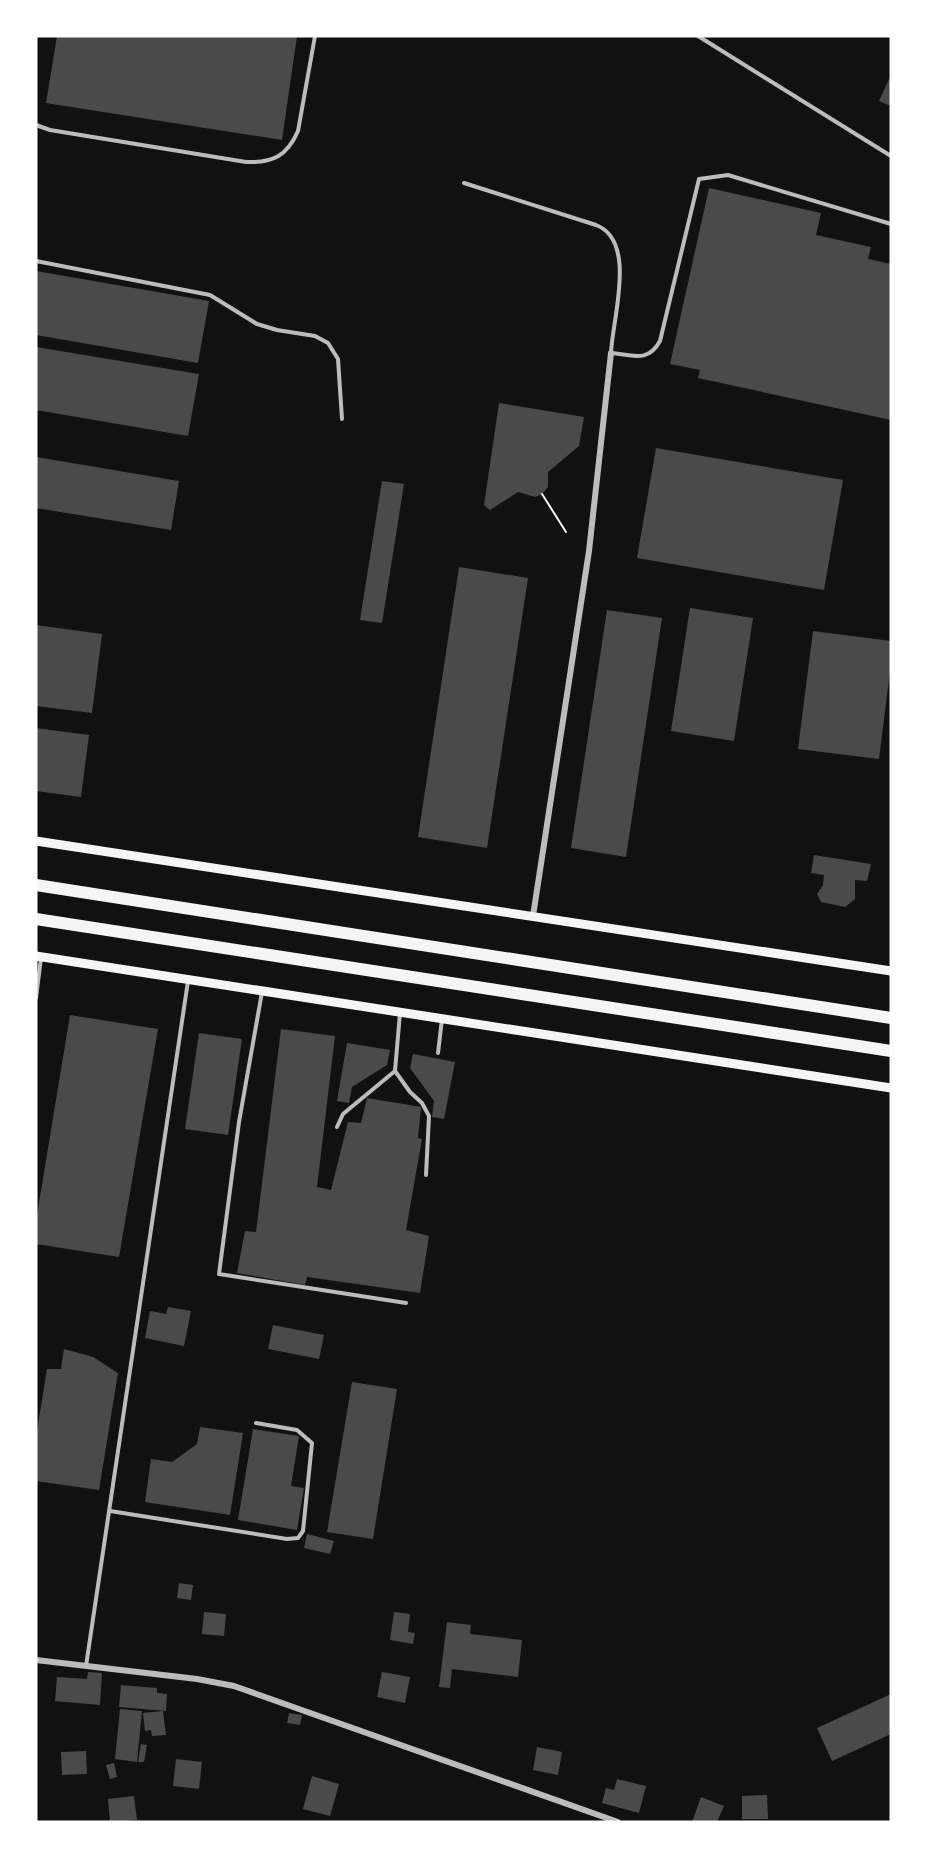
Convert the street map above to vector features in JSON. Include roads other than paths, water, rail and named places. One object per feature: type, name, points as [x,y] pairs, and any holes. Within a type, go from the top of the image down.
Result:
[{"type":"highway","points":[[36,885],[891,1018]]},
{"type":"highway","points":[[36,919],[891,1050]]},
{"type":"main road","points":[[36,842],[891,971]]},
{"type":"main road","points":[[39,957],[891,1088]]},
{"type":"street","points":[[533,916],[590,550],[611,353]]},
{"type":"street","points":[[36,1660],[197,1679],[255,1692],[517,1788],[618,1822]]},
{"type":"lane","points":[[36,125],[50,130],[246,162],[273,160],[292,146],[298,131],[315,36]]},
{"type":"lane","points":[[698,36],[891,156]]},
{"type":"lane","points":[[464,183],[596,225],[608,231],[616,247],[620,274],[611,353],[647,356],[654,351],[660,341],[699,179],[728,175],[891,224]]},
{"type":"lane","points":[[36,261],[210,295],[257,324],[277,330],[315,336],[328,343],[338,360],[342,419]]},
{"type":"lane","points":[[36,998],[39,957]]},
{"type":"lane","points":[[86,1666],[189,979]]},
{"type":"lane","points":[[262,991],[239,1122],[219,1274],[406,1303]]},
{"type":"lane","points":[[400,1012],[395,1071],[410,1092],[422,1103],[429,1116],[426,1175]]},
{"type":"lane","points":[[438,1053],[442,1019]]},
{"type":"lane","points":[[337,1127],[343,1114],[395,1071]]},
{"type":"lane","points":[[110,1511],[286,1539],[298,1538],[303,1531],[312,1443],[297,1430],[256,1424]]}]
